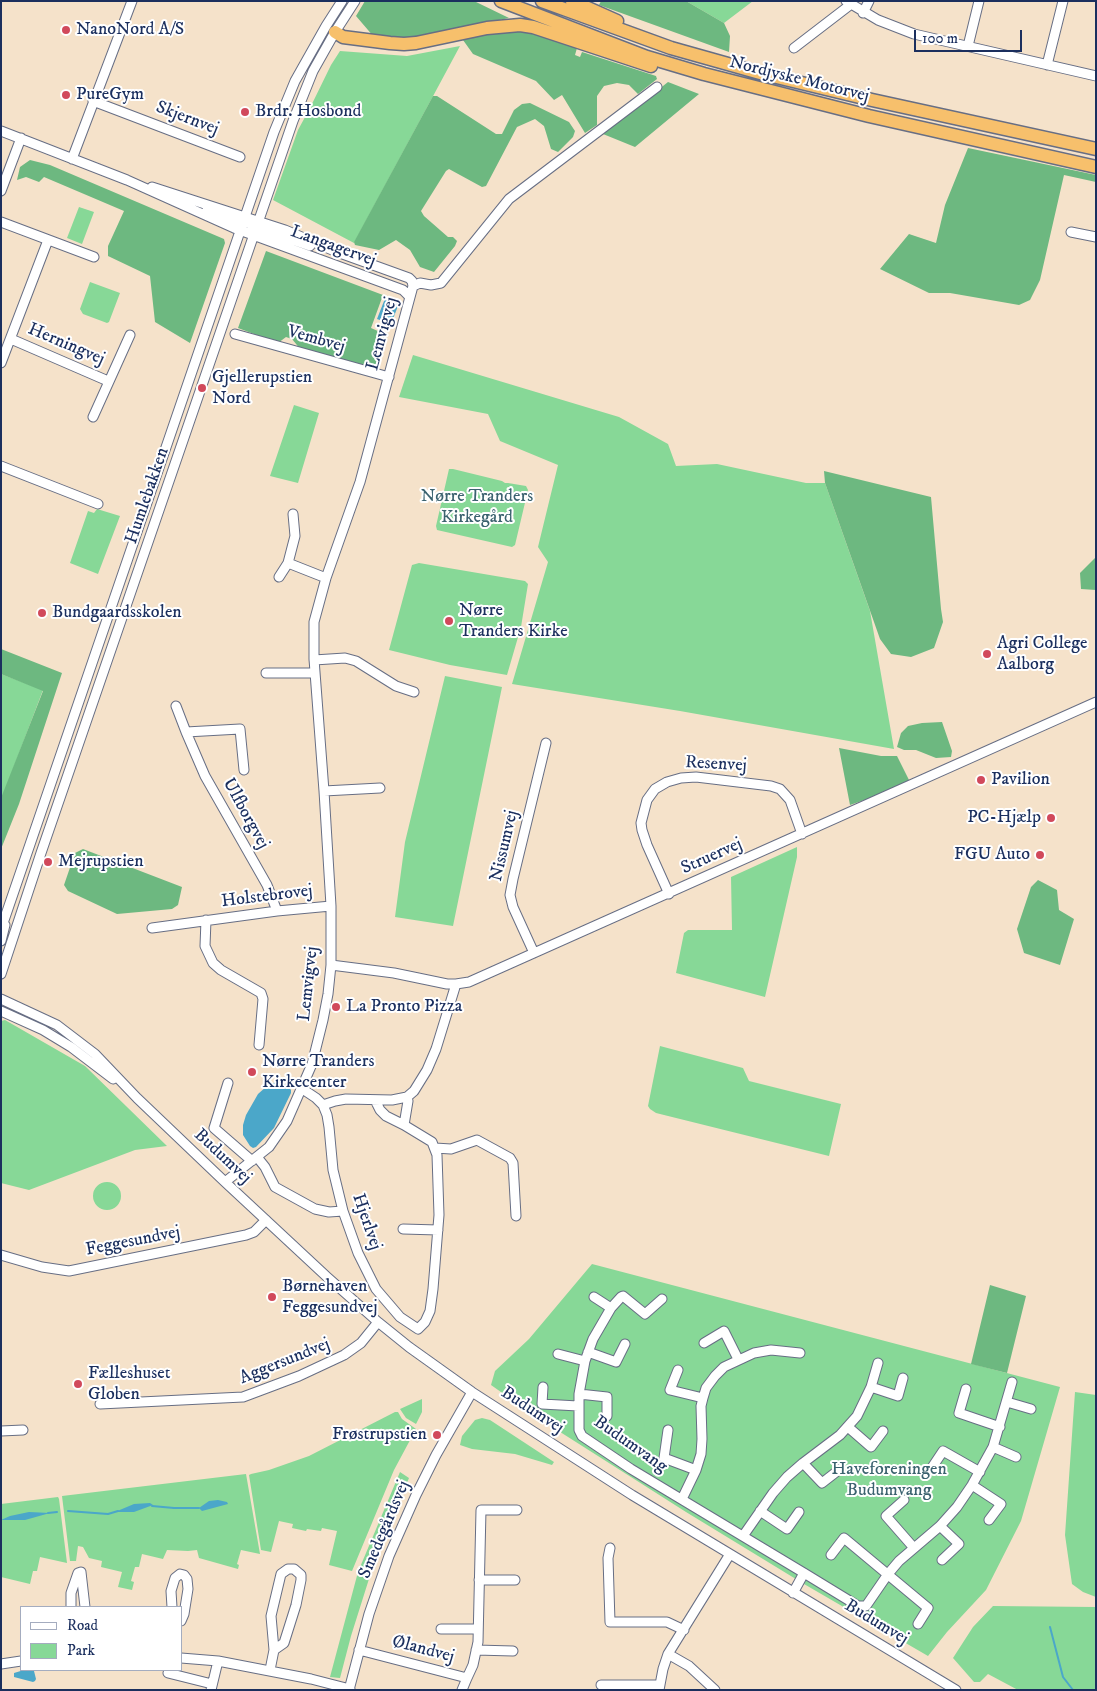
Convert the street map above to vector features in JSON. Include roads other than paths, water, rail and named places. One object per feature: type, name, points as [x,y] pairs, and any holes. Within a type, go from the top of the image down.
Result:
[{"type":"highway","name":"Nordjyske Motorvej","points":[[501,1],[647,57],[704,74],[819,104],[1096,167]]},
{"type":"highway","name":"Nordjyske Motorvej","points":[[542,1],[671,48],[760,73],[872,100],[1096,149]]},
{"type":"highway","points":[[572,1],[623,23],[760,73]]},
{"type":"highway","points":[[330,29],[343,37],[390,44],[404,44],[487,28],[520,25],[533,27],[635,62],[702,80],[819,104]]},
{"type":"street","points":[[72,159],[132,1]]},
{"type":"street","name":"Humlebakken","points":[[1,974],[256,227],[300,104],[342,1]]},
{"type":"street","name":"Humlebakken","points":[[1,929],[274,132],[295,81],[330,29],[355,1]]},
{"type":"street","points":[[863,13],[869,1]]},
{"type":"street","points":[[968,46],[979,1]]},
{"type":"street","points":[[1048,65],[1063,1]]},
{"type":"street","points":[[794,48],[848,3],[863,13],[907,32],[1096,76]]},
{"type":"street","name":"Lemvigvej","points":[[225,1182],[268,1147],[287,1121],[312,1064],[323,1020],[331,965],[331,906],[314,660],[314,622],[326,578],[360,482],[413,286],[420,283],[431,285],[441,283],[509,199],[657,88]]},
{"type":"street","name":"Skjernvej","points":[[93,101],[240,157]]},
{"type":"street","name":"Langagervej","points":[[1,131],[127,180],[177,203],[195,206],[322,250],[337,252],[409,278],[413,286]]},
{"type":"street","points":[[1,192],[21,138]]},
{"type":"street","name":"Langagervej","points":[[127,180],[170,191],[244,224]]},
{"type":"street","points":[[1,222],[94,257]]},
{"type":"street","points":[[244,224],[256,227]]},
{"type":"street","name":"Langagervej","points":[[256,227],[403,290],[410,297]]},
{"type":"street","points":[[1071,232],[1096,237]]},
{"type":"street","name":"Herningvej","points":[[1,364],[48,240]]},
{"type":"street","name":"Vembvej","points":[[235,334],[389,377]]},
{"type":"street","name":"Herningvej","points":[[93,417],[108,380],[130,335]]},
{"type":"street","name":"Herningvej","points":[[11,339],[108,380]]},
{"type":"street","points":[[1,466],[98,504]]},
{"type":"street","points":[[279,576],[288,563],[294,536],[294,514]]},
{"type":"street","points":[[288,563],[326,578]]},
{"type":"street","points":[[314,660],[345,658],[356,661],[396,686],[414,692]]},
{"type":"street","points":[[266,673],[315,673]]},
{"type":"street","name":"Struervej","points":[[331,965],[456,984],[469,982],[1096,702]]},
{"type":"street","name":"Ulfborgvej","points":[[176,706],[205,776],[267,885],[276,911]]},
{"type":"street","name":"Ulfborgvej","points":[[186,732],[240,729],[244,770]]},
{"type":"street","name":"Nissumvej","points":[[534,953],[513,907],[510,896],[546,743]]},
{"type":"street","name":"Resenvej","points":[[669,894],[647,845],[641,823],[647,800],[655,789],[666,782],[696,777],[771,786],[780,789],[790,800],[802,834]]},
{"type":"street","points":[[324,791],[380,788]]},
{"type":"street","points":[[1,941],[11,900]]},
{"type":"street","name":"Holstebrovej","points":[[152,928],[276,911],[331,906]]},
{"type":"street","name":"Holstebrovej","points":[[206,920],[205,946],[213,964],[261,993],[263,999],[259,1045]]},
{"type":"street","points":[[302,1088],[323,1105],[346,1099],[392,1100],[407,1097],[414,1091],[427,1070],[436,1050],[456,984]]},
{"type":"street","name":"Budumvej","points":[[1,999],[57,1025],[74,1036],[95,1054],[137,1098],[225,1182],[378,1322],[409,1347],[472,1392],[632,1495],[956,1690]]},
{"type":"street","name":"Budumvej","points":[[1,1011],[42,1030],[71,1047],[137,1098]]},
{"type":"street","points":[[236,1093],[227,1086],[214,1128],[265,1167],[275,1187],[315,1209],[329,1212],[344,1211]]},
{"type":"street","points":[[404,1125],[407,1097]]},
{"type":"street","points":[[375,1100],[380,1110],[386,1116],[429,1140],[437,1154],[438,1230],[403,1229]]},
{"type":"street","name":"Hjerlvej","points":[[323,1105],[327,1115],[333,1170],[358,1253],[376,1290],[400,1317],[418,1329],[425,1322],[430,1311],[438,1230]]},
{"type":"street","points":[[435,1148],[451,1149],[477,1140],[510,1158],[513,1164],[516,1216]]},
{"type":"street","name":"Feggesundvej","points":[[1,1255],[42,1267],[68,1271],[246,1235],[254,1232],[266,1220]]},
{"type":"street","points":[[594,1297],[611,1308],[620,1297],[624,1296],[646,1314],[662,1299]]},
{"type":"street","name":"Budumvang","points":[[611,1308],[593,1340],[587,1356],[578,1406],[578,1424],[582,1436],[631,1469],[863,1607],[869,1602],[888,1574],[940,1526],[957,1507],[972,1485],[993,1447],[1012,1382]]},
{"type":"street","name":"Aggersundvej","points":[[100,1404],[243,1397],[290,1380],[344,1355],[361,1343],[378,1322]]},
{"type":"street","points":[[704,1343],[724,1331],[738,1359]]},
{"type":"street","points":[[558,1354],[587,1356],[616,1362],[625,1344]]},
{"type":"street","points":[[682,1499],[696,1470],[701,1446],[701,1406],[706,1388],[715,1376],[724,1367],[754,1353],[771,1350],[800,1352]]},
{"type":"street","points":[[743,1536],[778,1488],[802,1463],[828,1445],[857,1416],[871,1387],[878,1363]]},
{"type":"street","points":[[678,1370],[670,1390],[703,1398]]},
{"type":"street","points":[[871,1387],[898,1396],[904,1378]]},
{"type":"street","name":"Budumvang","points":[[543,1387],[542,1404],[578,1406]]},
{"type":"street","points":[[966,1389],[959,1413],[1000,1427]]},
{"type":"street","name":"Smedegårdsvej","points":[[350,1689],[369,1614],[396,1539],[436,1455],[472,1392]]},
{"type":"street","name":"Budumvang","points":[[579,1394],[608,1397],[606,1416]]},
{"type":"street","points":[[1007,1402],[1031,1409]]},
{"type":"street","points":[[848,1427],[871,1447],[883,1431]]},
{"type":"street","points":[[1,1431],[23,1430]]},
{"type":"street","name":"Budumvang","points":[[668,1430],[664,1458],[696,1470]]},
{"type":"street","points":[[993,1447],[1016,1457]]},
{"type":"street","points":[[931,1469],[943,1451],[980,1472]]},
{"type":"street","points":[[802,1463],[822,1482],[840,1469]]},
{"type":"street","points":[[972,1485],[1001,1504],[989,1520]]},
{"type":"street","points":[[904,1500],[886,1516],[914,1548]]},
{"type":"street","points":[[467,1678],[474,1665],[478,1629],[481,1510],[517,1510]]},
{"type":"street","points":[[760,1511],[786,1529],[799,1512]]},
{"type":"street","points":[[940,1526],[958,1544],[942,1560]]},
{"type":"street","points":[[831,1555],[844,1538],[928,1608],[918,1624]]},
{"type":"street","points":[[610,1548],[608,1558],[610,1622],[667,1622],[684,1630]]},
{"type":"street","points":[[601,1685],[659,1687],[668,1654],[730,1554]]},
{"type":"street","points":[[270,1670],[274,1650],[271,1616],[281,1574],[288,1569],[294,1569],[301,1575],[302,1580],[284,1643],[274,1650]]},
{"type":"street","points":[[71,1606],[71,1593],[78,1573],[82,1572],[85,1606]]},
{"type":"street","points":[[793,1592],[804,1573]]},
{"type":"street","points":[[172,1606],[171,1591],[175,1578],[180,1574],[184,1575],[187,1579],[188,1589],[182,1619]]},
{"type":"street","points":[[479,1580],[515,1580]]},
{"type":"street","points":[[441,1629],[478,1629]]},
{"type":"street","name":"Ølandvej","points":[[360,1650],[467,1678],[462,1690]]},
{"type":"street","points":[[476,1650],[513,1651]]},
{"type":"street","points":[[668,1654],[689,1666],[715,1690]]},
{"type":"street","points":[[182,1658],[218,1661],[270,1670],[350,1689]]},
{"type":"street","points":[[1,1664],[20,1661]]},
{"type":"street","points":[[168,1673],[212,1687],[218,1661]]},
{"type":"water","points":[[386,296],[395,301],[398,306],[391,324],[377,319]]},
{"type":"water","points":[[280,1082],[287,1085],[291,1093],[274,1128],[253,1148],[243,1135],[246,1115],[258,1094],[267,1086]]},
{"type":"water","points":[[218,1500],[228,1504],[202,1511],[199,1508],[209,1501]]},
{"type":"water","points":[[150,1503],[153,1505],[134,1512],[115,1512],[134,1504]]},
{"type":"water","points":[[29,1512],[50,1513],[25,1520],[1,1520],[10,1516]]},
{"type":"water","points":[[34,1671],[36,1679],[33,1682],[14,1677],[14,1673]]},
{"type":"waterway","points":[[152,1506],[199,1508]]},
{"type":"waterway","points":[[68,1511],[108,1514],[118,1511]]},
{"type":"waterway","points":[[48,1513],[57,1512]]},
{"type":"waterway","points":[[1050,1627],[1063,1677],[1073,1690]]},
{"type":"place","name":"NanoNord A/S","points":[[66,30]]},
{"type":"place","name":"PureGym","points":[[66,95]]},
{"type":"place","name":"Brdr. Hosbond","points":[[245,112]]},
{"type":"place","name":"Gjellerupstien Nord","points":[[202,388]]},
{"type":"place","name":"Bundgaardsskolen","points":[[42,613]]},
{"type":"place","name":"Nørre Tranders Kirke","points":[[449,621]]},
{"type":"place","name":"Agri College Aalborg","points":[[987,654]]},
{"type":"place","name":"Pavilion","points":[[981,780]]},
{"type":"place","name":"PC-Hjælp","points":[[1051,818]]},
{"type":"place","name":"FGU Auto","points":[[1040,855]]},
{"type":"place","name":"Mejrupstien","points":[[48,862]]},
{"type":"place","name":"La Pronto Pizza","points":[[336,1007]]},
{"type":"place","name":"Nørre Tranders Kirkecenter","points":[[252,1072]]},
{"type":"place","name":"Børnehaven Feggesundvej","points":[[272,1297]]},
{"type":"place","name":"Fælleshuset Globen","points":[[78,1384]]},
{"type":"place","name":"Frøstrupstien","points":[[437,1435]]},
{"type":"park label","name":"Nørre Tranders Kirkegård","points":[[477,507]]},
{"type":"park label","name":"Haveforeningen Budumvang","points":[[889,1480]]}]
